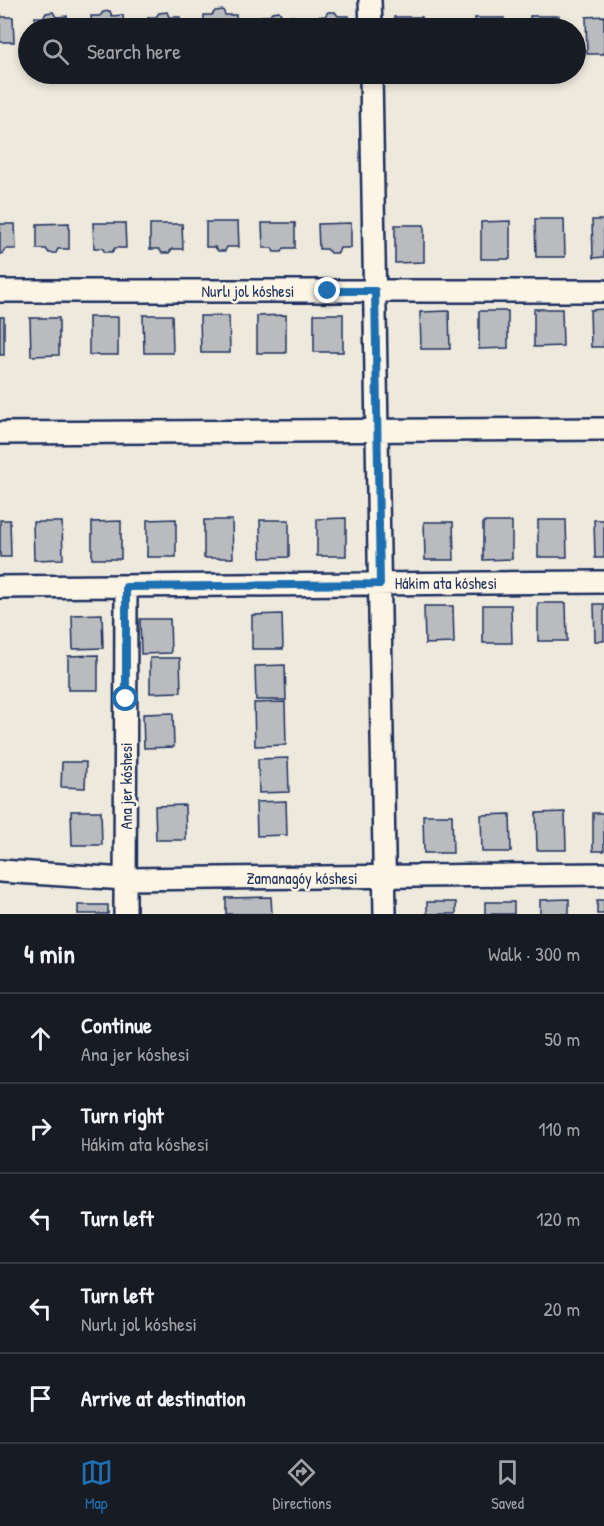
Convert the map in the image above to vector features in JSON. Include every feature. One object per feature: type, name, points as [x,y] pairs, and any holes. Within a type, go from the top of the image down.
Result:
[{"type":"street","points":[[370,0],[371,18]]},
{"type":"street","points":[[371,84],[385,914]]},
{"type":"street","name":"Nurlı jol kóshesi","points":[[0,291],[604,291]]},
{"type":"street","points":[[0,434],[604,429]]},
{"type":"street","name":"Hákim ata kóshesi","points":[[0,587],[604,582]]},
{"type":"street","name":"Ana jer kóshesi","points":[[125,914],[126,587]]},
{"type":"street","name":"Zamanagóy kóshesi","points":[[0,871],[125,879],[604,874]]},
{"type":"building","points":[[223,10],[225,15],[236,15],[236,18],[204,18],[204,15],[212,15],[215,11]]},
{"type":"building","points":[[110,11],[112,16],[123,15],[123,18],[91,18],[91,16],[100,16],[103,12]]},
{"type":"building","points":[[279,11],[282,16],[293,16],[293,18],[261,18],[261,16],[269,16],[272,12]]},
{"type":"building","points":[[53,12],[56,17],[67,16],[67,18],[35,18],[44,17],[46,13]]},
{"type":"building","points":[[167,12],[169,17],[180,18],[148,18],[156,17],[159,13]]},
{"type":"building","points":[[328,12],[335,12],[338,16],[349,16],[349,18],[316,18],[325,16]]},
{"type":"building","points":[[0,13],[2,17],[13,17],[14,42],[0,42]]},
{"type":"building","points":[[530,16],[559,16],[559,18],[530,18]]},
{"type":"building","points":[[604,16],[604,54],[587,54],[586,17]]},
{"type":"building","points":[[394,17],[422,17],[422,18]]},
{"type":"building","points":[[535,219],[564,219],[565,257],[536,257]]},
{"type":"building","points":[[592,220],[604,220],[604,257],[593,258]]},
{"type":"building","points":[[510,221],[510,259],[481,259],[481,222]]},
{"type":"building","points":[[206,222],[238,222],[239,247],[227,247],[225,251],[218,251],[215,247],[206,247]]},
{"type":"building","points":[[69,223],[69,249],[58,249],[56,253],[49,253],[46,249],[37,249],[37,224]]},
{"type":"building","points":[[93,223],[125,223],[126,248],[115,248],[112,252],[105,252],[102,248],[94,248]]},
{"type":"building","points":[[262,223],[295,223],[295,248],[284,248],[282,252],[274,252],[272,248],[263,248]]},
{"type":"building","points":[[351,223],[351,248],[340,248],[338,253],[319,249],[318,224]]},
{"type":"building","points":[[0,224],[15,224],[16,249],[5,249],[2,254],[0,254]]},
{"type":"building","points":[[150,224],[182,224],[183,249],[172,249],[169,253],[162,253],[159,249],[150,249]]},
{"type":"building","points":[[395,225],[424,225],[424,262],[395,263]]},
{"type":"building","points":[[534,309],[562,309],[563,346],[534,347]]},
{"type":"building","points":[[604,309],[604,347],[591,347],[590,310]]},
{"type":"building","points":[[449,311],[450,349],[421,349],[420,312]]},
{"type":"building","points":[[479,311],[508,311],[508,348],[479,349]]},
{"type":"building","points":[[314,314],[343,314],[343,352],[314,352]]},
{"type":"building","points":[[143,315],[172,315],[173,353],[144,353]]},
{"type":"building","points":[[286,315],[286,353],[257,353],[257,316]]},
{"type":"building","points":[[200,316],[229,316],[230,353],[201,353]]},
{"type":"building","points":[[0,317],[4,317],[4,355],[0,355]]},
{"type":"building","points":[[89,317],[118,317],[118,355],[89,355]]},
{"type":"building","points":[[30,318],[59,318],[59,355],[31,356]]},
{"type":"building","points":[[346,518],[346,556],[317,556],[317,519]]},
{"type":"building","points":[[176,519],[176,557],[147,557],[147,520]]},
{"type":"building","points":[[0,520],[10,520],[11,557],[0,557]]},
{"type":"building","points":[[204,520],[232,520],[233,558],[204,558]]},
{"type":"building","points":[[260,520],[289,520],[289,557],[261,558]]},
{"type":"building","points":[[538,520],[566,520],[567,557],[538,557]]},
{"type":"building","points":[[594,520],[604,520],[604,558],[595,558]]},
{"type":"building","points":[[121,521],[121,559],[92,559],[92,522]]},
{"type":"building","points":[[33,522],[62,522],[63,559],[34,560]]},
{"type":"building","points":[[424,522],[453,522],[454,560],[425,560]]},
{"type":"building","points":[[483,522],[512,522],[512,559],[483,560]]},
{"type":"building","points":[[538,603],[566,603],[567,641],[538,641]]},
{"type":"building","points":[[594,604],[604,604],[604,641],[595,641]]},
{"type":"building","points":[[483,605],[511,605],[512,643],[483,643]]},
{"type":"building","points":[[424,606],[453,606],[454,643],[425,644]]},
{"type":"building","points":[[102,614],[103,648],[73,649],[72,615]]},
{"type":"building","points":[[282,614],[283,649],[252,649],[252,615]]},
{"type":"building","points":[[140,619],[170,619],[171,653],[141,654]]},
{"type":"building","points":[[98,655],[98,690],[68,690],[68,656]]},
{"type":"building","points":[[150,658],[180,658],[181,692],[150,693]]},
{"type":"building","points":[[285,665],[286,700],[256,700],[255,666]]},
{"type":"building","points":[[285,702],[286,745],[255,746],[254,703]]},
{"type":"building","points":[[173,713],[174,747],[144,748],[143,714]]},
{"type":"building","points":[[288,758],[289,792],[259,793],[258,759]]},
{"type":"building","points":[[62,762],[86,762],[85,788],[61,787]]},
{"type":"building","points":[[286,801],[287,835],[257,836],[256,802]]},
{"type":"building","points":[[185,805],[186,840],[156,840],[155,806]]},
{"type":"building","points":[[71,811],[101,811],[102,845],[72,845]]},
{"type":"building","points":[[565,812],[566,850],[537,850],[536,813]]},
{"type":"building","points":[[593,813],[604,813],[604,851],[593,851]]},
{"type":"building","points":[[510,814],[511,852],[482,852],[481,815]]},
{"type":"building","points":[[423,815],[452,815],[453,853],[424,853]]},
{"type":"building","points":[[271,897],[272,914],[226,914],[226,898]]},
{"type":"building","points":[[569,899],[569,914],[540,914],[540,900]]},
{"type":"building","points":[[597,900],[604,900],[604,914],[597,914]]},
{"type":"building","points":[[427,902],[456,902],[456,914],[427,914]]},
{"type":"building","points":[[485,902],[514,902],[514,914],[485,914]]},
{"type":"building","points":[[78,905],[108,905],[108,914],[78,914]]},
{"type":"route","points":[[126,699],[126,587],[380,584],[375,291],[328,291]]}]
